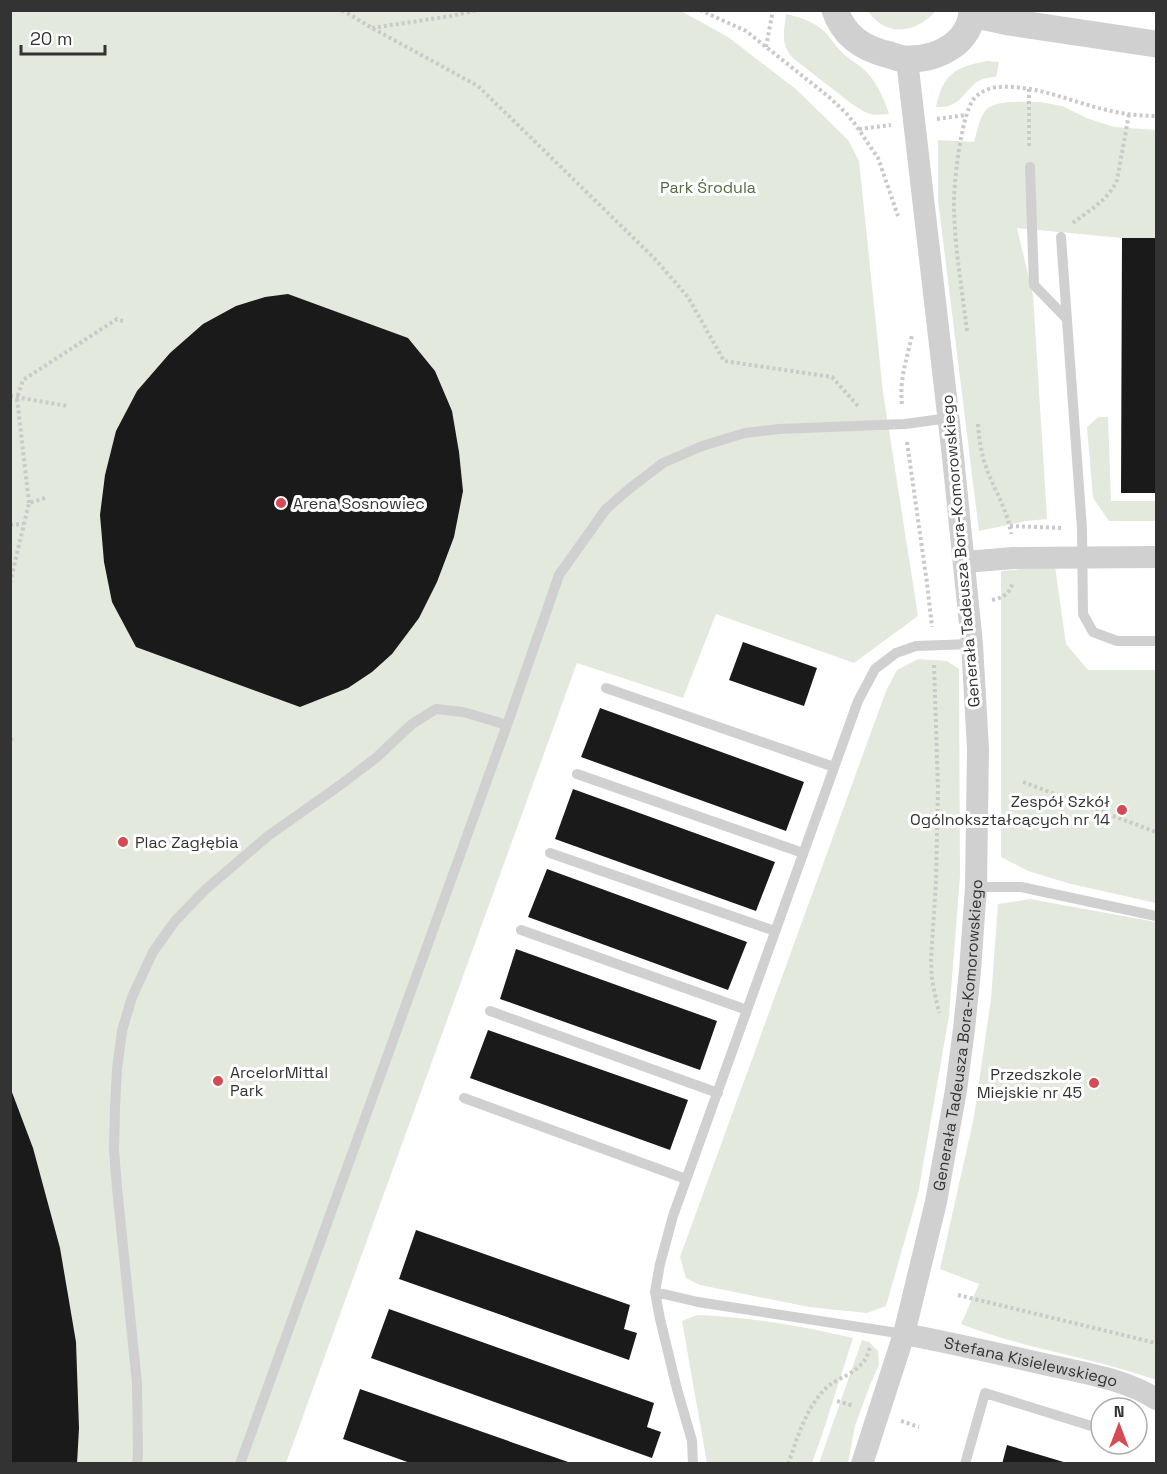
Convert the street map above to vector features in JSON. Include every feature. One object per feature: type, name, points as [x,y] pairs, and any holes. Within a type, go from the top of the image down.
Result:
[{"type":"street","points":[[835,10],[844,29],[857,41],[872,50],[907,60],[940,53],[956,45],[968,31],[972,13],[1009,22],[1156,44]]},
{"type":"street","name":"Generała Tadeusza Bora-Komorowskiego","points":[[862,1464],[904,1334],[936,1202],[956,1090],[970,971],[976,887],[978,749],[972,644],[949,418],[907,60]]},
{"type":"street","points":[[965,562],[1013,558],[1156,557]]},
{"type":"street","name":"Stefana Kisielewskiego","points":[[904,1334],[946,1341],[1098,1377],[1142,1390],[1156,1399]]},
{"type":"lane","points":[[1030,167],[1034,285],[1066,319]]},
{"type":"lane","points":[[1060,237],[1082,529],[1083,614],[1093,632],[1117,641],[1156,641]]},
{"type":"lane","points":[[240,1464],[507,726],[559,575],[606,509],[663,463],[702,446],[745,433],[779,429],[905,424],[949,418]]},
{"type":"lane","points":[[693,1464],[692,1441],[677,1389],[655,1292],[673,1216],[858,700],[875,669],[896,652],[916,646],[972,644]]},
{"type":"lane","points":[[606,688],[834,767]]},
{"type":"lane","points":[[137,1464],[136,1383],[117,1188],[114,1108],[122,1031],[132,997],[153,952],[175,921],[206,889],[268,836],[377,757],[412,724],[436,709],[463,712],[507,726]]},
{"type":"lane","points":[[577,774],[803,853]]},
{"type":"lane","points":[[550,853],[775,931]]},
{"type":"lane","points":[[976,887],[1021,887],[1156,916]]},
{"type":"lane","points":[[520,930],[747,1010]]},
{"type":"lane","points":[[490,1011],[718,1093]]},
{"type":"lane","points":[[464,1098],[686,1179]]},
{"type":"lane","points":[[655,1292],[698,1302],[904,1334]]},
{"type":"lane","points":[[965,1464],[985,1393],[1089,1425]]},
{"type":"path","points":[[342,10],[478,86],[486,93],[653,257],[688,297],[724,361],[832,377],[858,407]]},
{"type":"path","points":[[372,28],[477,10]]},
{"type":"path","points":[[700,10],[741,29],[830,97],[851,118],[878,158],[900,223]]},
{"type":"path","points":[[765,47],[772,10]]},
{"type":"path","points":[[968,338],[954,206],[962,132],[973,100],[986,90],[998,87],[1029,89],[1054,94],[1107,111],[1156,116]]},
{"type":"path","points":[[1029,89],[1030,167]]},
{"type":"path","points":[[1060,237],[1070,225],[1107,197],[1113,189],[1117,180],[1129,114]]},
{"type":"path","points":[[937,119],[966,115]]},
{"type":"path","points":[[859,129],[890,125]]},
{"type":"path","points":[[10,583],[29,503],[17,398],[23,380],[117,319],[125,322]]},
{"type":"path","points":[[912,333],[903,372],[901,393],[930,605],[933,645],[938,789],[936,881],[930,960],[940,1020]]},
{"type":"path","points":[[10,396],[67,406]]},
{"type":"path","points":[[977,420],[984,461],[1006,514],[1011,538]]},
{"type":"path","points":[[29,503],[45,498]]},
{"type":"path","points":[[10,525],[23,524]]},
{"type":"path","points":[[988,601],[1002,597],[1009,592],[1014,580]]},
{"type":"path","points":[[930,605],[939,604]]},
{"type":"path","points":[[1023,782],[1156,832]]},
{"type":"path","points":[[958,1295],[1156,1343]]},
{"type":"path","points":[[788,1464],[812,1405],[829,1386],[864,1362],[876,1330]]},
{"type":"green space","name":"ArcelorMittal Park","points":[[10,11],[681,11],[728,37],[797,90],[848,140],[859,161],[883,392],[918,616],[854,663],[716,614],[683,698],[577,663],[286,1463],[11,1463]]},
{"type":"green space","points":[[868,11],[936,11],[910,28],[892,29],[875,20]]},
{"type":"green space","points":[[786,14],[806,20],[820,28],[849,59],[861,67],[878,88],[889,114],[874,115],[865,112],[794,59],[785,44]]},
{"type":"green space","points":[[987,61],[999,62],[996,77],[980,80],[962,98],[951,105],[936,107],[942,87],[952,74],[967,66]]},
{"type":"green space","points":[[1011,102],[1040,102],[1062,106],[1089,119],[1115,127],[1156,130],[1156,238],[1122,238],[1017,228],[1033,295],[1047,519],[979,531],[938,200],[938,140],[974,142],[981,118],[989,107]]},
{"type":"green space","points":[[1098,417],[1108,417],[1111,501],[1156,501],[1156,521],[1109,521],[1093,498],[1087,427]]},
{"type":"green space","points":[[1055,566],[1066,644],[1088,670],[1156,670],[1156,903],[1071,884],[1028,871],[1001,857],[1001,571]]},
{"type":"green space","points":[[918,659],[947,661],[959,669],[960,876],[949,1016],[918,1194],[886,1306],[867,1313],[809,1307],[700,1285],[686,1278],[680,1257],[886,691],[897,670]]},
{"type":"green space","points":[[1030,899],[1156,922],[1156,1380],[1108,1365],[1009,1340],[961,1324],[979,1284],[940,1269],[974,1117],[991,999],[998,904]]},
{"type":"green space","points":[[697,1315],[775,1323],[853,1338],[812,1463],[707,1463],[682,1321]]},
{"type":"green space","points":[[862,1340],[869,1342],[878,1351],[879,1365],[855,1426],[848,1463],[819,1463]]},
{"type":"building","points":[[1122,238],[1156,238],[1156,493],[1121,493]]},
{"type":"building","name":"Arena Sosnowiec","points":[[288,294],[408,338],[435,371],[452,411],[463,491],[454,537],[437,582],[419,618],[392,654],[372,672],[348,688],[300,707],[136,647],[112,602],[104,562],[100,515],[105,475],[116,431],[137,391],[170,353],[203,324],[236,306],[265,297]]},
{"type":"building","points":[[743,642],[817,668],[804,706],[729,680]]},
{"type":"building","points":[[600,708],[804,782],[786,831],[581,757]]},
{"type":"building","points":[[573,789],[775,862],[756,911],[555,839]]},
{"type":"building","points":[[547,869],[747,942],[728,990],[528,917]]},
{"type":"building","points":[[516,949],[717,1021],[700,1070],[500,999]]},
{"type":"building","points":[[488,1030],[688,1100],[670,1150],[470,1078]]},
{"type":"building","points":[[10,1087],[33,1148],[60,1248],[76,1342],[79,1428],[77,1464],[10,1464]]},
{"type":"building","points":[[416,1230],[630,1305],[624,1329],[637,1333],[629,1360],[399,1279]]},
{"type":"building","points":[[389,1309],[654,1403],[647,1427],[661,1432],[652,1458],[371,1358]]},
{"type":"building","points":[[360,1389],[571,1464],[413,1464],[343,1439]]},
{"type":"building","points":[[1007,1445],[1067,1463],[1067,1464],[1002,1464]]},
{"type":"place","name":"Arena Sosnowiec","points":[[281,503]]},
{"type":"place","name":"Zespół Szkół Ogólnokształcących nr 14","points":[[1122,810]]},
{"type":"place","name":"Plac Zagłębia","points":[[123,842]]},
{"type":"place","name":"ArcelorMittal Park","points":[[218,1081]]},
{"type":"place","name":"Przedszkole Miejskie nr 45","points":[[1094,1083]]},
{"type":"park label","name":"Park Środula","points":[[708,187]]}]
